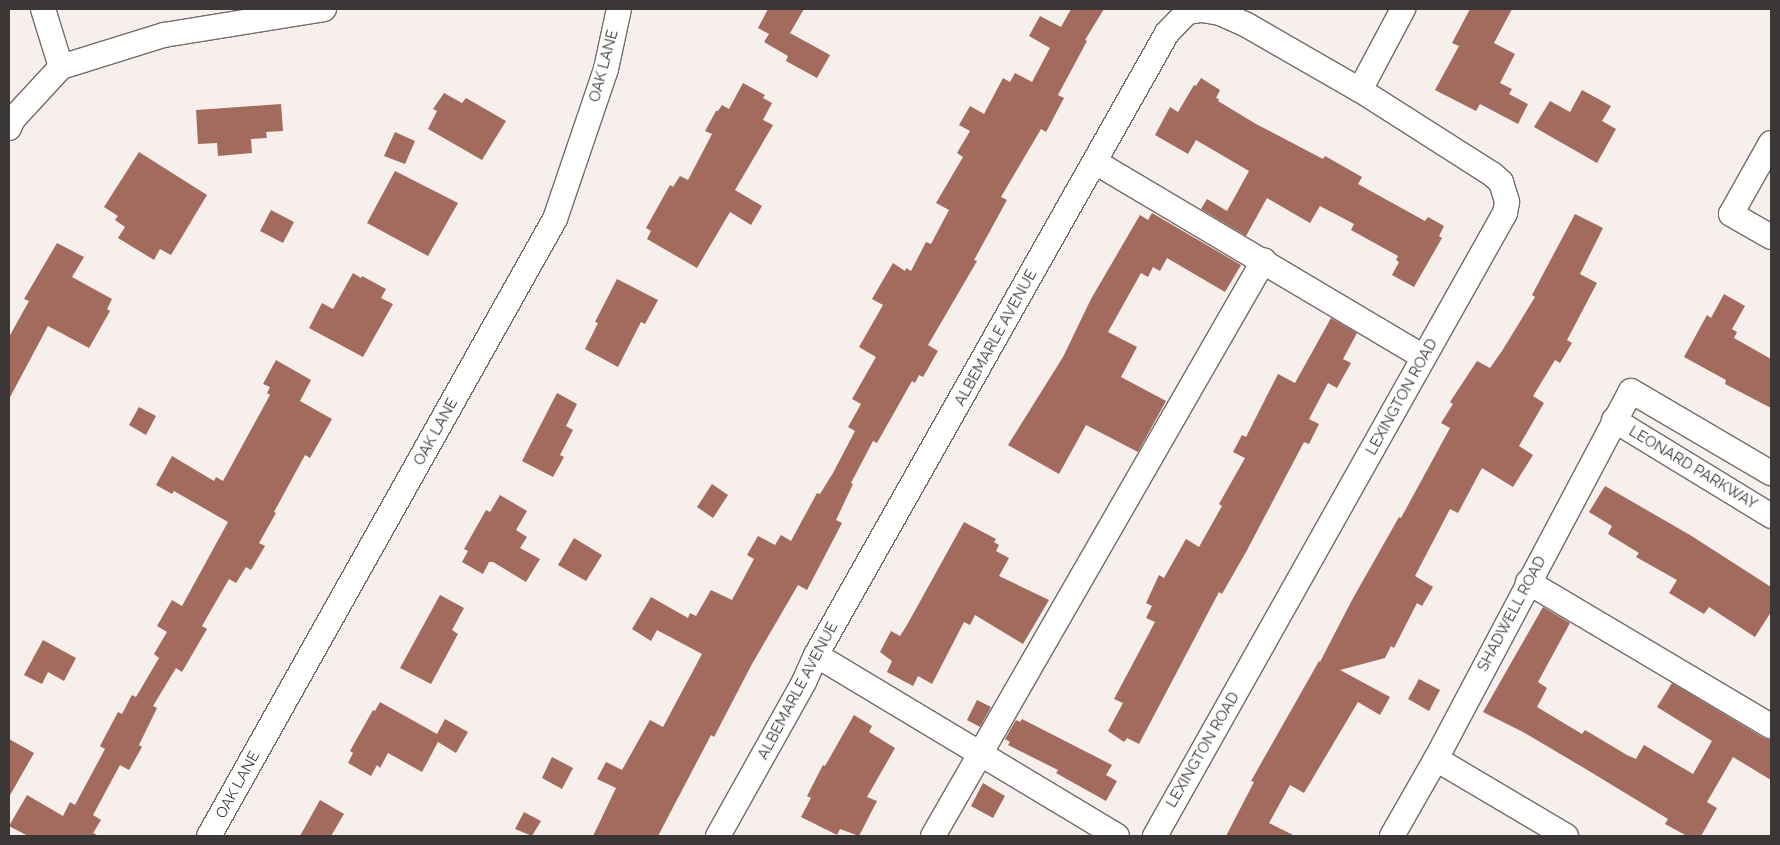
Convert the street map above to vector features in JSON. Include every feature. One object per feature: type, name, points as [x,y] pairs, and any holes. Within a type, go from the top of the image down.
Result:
[{"type":"street","points":[[43,9],[62,67]]},
{"type":"street","points":[[9,128],[13,119],[62,67],[164,34],[324,9]]},
{"type":"street","name":"OAK LANE","points":[[209,836],[555,219],[606,69],[619,9]]},
{"type":"street","points":[[1360,90],[1403,9]]},
{"type":"street","name":"ALBEMARLE AVENUE","points":[[718,836],[804,682],[816,655],[1168,33],[1188,12],[1202,10],[1220,13],[1245,24],[1360,90]]},
{"type":"street","name":"LEXINGTON ROAD","points":[[1155,836],[1505,213],[1507,202],[1505,191],[1501,182],[1492,174],[1360,90]]},
{"type":"street","points":[[1771,143],[1731,214],[1771,237]]},
{"type":"street","points":[[1095,162],[1264,260],[1424,357]]},
{"type":"street","points":[[933,836],[1264,260]]},
{"type":"street","name":"SHADWELL ROAD","points":[[1392,836],[1436,759],[1528,582],[1631,391],[1771,473]]},
{"type":"street","name":"LEONARD PARKWAY","points":[[1614,420],[1771,516]]},
{"type":"street","points":[[1528,582],[1771,726]]},
{"type":"street","points":[[816,655],[1117,836]]},
{"type":"street","points":[[1436,759],[1566,836]]},
{"type":"building","points":[[768,9],[804,9],[790,33],[830,55],[817,78],[786,61],[788,56],[764,42],[769,34],[758,28]]},
{"type":"building","points":[[1071,9],[1104,9],[1085,40],[1087,41],[1058,95],[1064,98],[1046,132],[1041,129],[1001,197],[1007,200],[974,260],[977,261],[928,345],[938,351],[923,377],[919,375],[915,383],[912,381],[877,443],[873,441],[851,483],[853,484],[836,520],[842,523],[807,590],[798,585],[752,664],[714,737],[711,735],[658,836],[593,836],[616,788],[597,779],[606,762],[622,770],[650,720],[663,727],[702,654],[657,630],[651,641],[632,629],[651,597],[688,618],[690,613],[696,616],[711,590],[732,600],[754,559],[747,555],[758,536],[775,545],[781,535],[791,541],[817,493],[820,494],[833,473],[855,431],[848,427],[861,404],[852,399],[876,357],[859,347],[883,305],[872,299],[893,263],[905,271],[906,268],[911,271],[926,242],[931,244],[949,210],[936,203],[963,157],[957,153],[970,131],[959,125],[970,106],[984,114],[1003,78],[1010,82],[1015,73],[1032,82],[1050,48],[1029,36],[1040,16],[1061,27]]},
{"type":"building","points":[[1470,9],[1512,9],[1494,43],[1515,54],[1500,83],[1512,89],[1509,94],[1528,104],[1518,124],[1480,104],[1476,111],[1435,90],[1459,46],[1452,43]]},
{"type":"building","points":[[1201,78],[1220,90],[1216,98],[1219,99],[1218,101],[1256,124],[1323,159],[1325,156],[1362,177],[1358,184],[1425,221],[1428,217],[1444,226],[1439,236],[1442,238],[1414,287],[1392,275],[1399,262],[1396,260],[1398,256],[1351,230],[1354,224],[1320,206],[1310,223],[1267,198],[1246,236],[1201,209],[1207,199],[1227,211],[1249,171],[1196,140],[1188,154],[1155,135],[1170,107],[1178,112],[1194,85],[1196,86]]},
{"type":"building","points":[[743,83],[765,95],[763,98],[772,103],[763,120],[773,125],[735,190],[762,206],[751,225],[730,212],[697,268],[647,239],[651,231],[646,228],[670,185],[673,187],[680,176],[688,180],[712,134],[705,131],[716,111],[722,105],[729,109]]},
{"type":"building","points":[[1582,90],[1611,106],[1602,121],[1616,129],[1597,163],[1534,127],[1550,101],[1570,112]]},
{"type":"building","points":[[444,93],[462,103],[466,98],[506,121],[482,160],[428,129],[437,111],[433,109]]},
{"type":"building","points":[[281,104],[283,131],[266,132],[267,138],[251,139],[252,153],[218,156],[217,143],[198,144],[196,110]]},
{"type":"building","points":[[395,132],[415,141],[405,164],[384,156]]},
{"type":"building","points":[[139,152],[207,195],[171,255],[160,249],[154,260],[118,238],[125,227],[115,220],[118,216],[104,207]]},
{"type":"building","points":[[395,171],[458,203],[428,256],[367,223]]},
{"type":"building","points":[[271,210],[294,222],[283,243],[260,231]]},
{"type":"building","points":[[1152,213],[1241,265],[1225,292],[1167,258],[1160,271],[1153,267],[1148,277],[1141,273],[1108,332],[1137,347],[1121,377],[1166,401],[1138,452],[1086,425],[1059,474],[1008,445],[1063,357],[1091,299],[1140,215],[1148,220]]},
{"type":"building","points":[[1575,214],[1603,228],[1580,274],[1597,283],[1567,340],[1572,343],[1560,363],[1555,360],[1533,396],[1544,403],[1519,446],[1533,455],[1513,487],[1482,468],[1458,513],[1450,509],[1415,576],[1433,587],[1422,606],[1417,603],[1394,648],[1391,646],[1385,658],[1340,670],[1390,697],[1380,715],[1358,702],[1304,793],[1290,785],[1269,823],[1295,836],[1226,836],[1254,782],[1251,781],[1320,662],[1352,600],[1399,517],[1401,518],[1450,428],[1441,423],[1453,404],[1450,402],[1477,361],[1490,368],[1502,351],[1535,297],[1532,295]]},
{"type":"building","points":[[57,243],[84,257],[72,277],[112,299],[107,309],[110,311],[89,348],[48,326],[9,399],[9,337],[29,301],[24,299]]},
{"type":"building","points":[[353,273],[386,289],[381,298],[393,304],[363,357],[309,328],[322,303],[333,309]]},
{"type":"building","points":[[617,279],[658,300],[645,324],[641,322],[618,367],[585,349],[598,323],[595,322]]},
{"type":"building","points":[[1724,294],[1745,306],[1732,329],[1737,332],[1734,338],[1771,359],[1771,408],[1725,384],[1726,380],[1684,357],[1707,315],[1711,318]]},
{"type":"building","points":[[1331,318],[1357,333],[1343,359],[1351,363],[1337,388],[1328,383],[1309,419],[1319,424],[1309,444],[1304,442],[1246,552],[1222,594],[1219,592],[1139,744],[1127,738],[1124,742],[1108,731],[1123,703],[1114,699],[1155,622],[1146,618],[1152,606],[1146,603],[1159,575],[1164,578],[1186,539],[1199,547],[1222,506],[1219,504],[1245,458],[1233,452],[1242,435],[1246,437],[1278,374],[1295,383]]},
{"type":"building","points":[[276,360],[311,380],[300,401],[332,419],[310,458],[305,455],[274,512],[276,513],[259,543],[265,546],[251,570],[246,567],[236,583],[229,579],[202,626],[207,629],[182,672],[176,668],[153,706],[157,708],[139,745],[142,747],[129,770],[120,765],[93,815],[101,820],[93,833],[99,836],[28,836],[9,826],[27,795],[63,816],[70,802],[75,805],[105,749],[100,746],[118,712],[122,714],[132,695],[136,697],[159,658],[154,654],[167,632],[157,626],[172,600],[182,606],[228,522],[174,491],[172,494],[156,485],[172,456],[214,481],[216,477],[223,481],[270,395],[267,393],[270,387],[263,384]]},
{"type":"building","points":[[557,393],[577,404],[566,426],[573,430],[560,455],[564,457],[553,477],[522,461]]},
{"type":"building","points":[[139,407],[156,416],[146,435],[129,425]]},
{"type":"building","points":[[712,484],[728,495],[713,518],[697,507]]},
{"type":"building","points":[[1605,486],[1690,535],[1771,587],[1771,612],[1755,637],[1709,607],[1704,614],[1669,593],[1677,580],[1636,557],[1639,553],[1608,534],[1612,526],[1589,512]]},
{"type":"building","points":[[500,495],[527,511],[516,530],[527,537],[520,548],[540,559],[526,582],[493,562],[489,562],[483,574],[462,562],[468,551],[464,549],[486,510],[490,512]]},
{"type":"building","points":[[964,522],[996,539],[994,542],[999,545],[996,551],[1009,558],[999,576],[1049,600],[1023,644],[975,615],[970,625],[964,622],[932,684],[918,676],[913,686],[887,672],[892,661],[880,652],[891,631],[900,636]]},
{"type":"building","points":[[574,538],[602,555],[586,581],[558,565]]},
{"type":"building","points":[[440,595],[464,608],[452,630],[458,634],[431,684],[400,668]]},
{"type":"building","points":[[1543,607],[1570,623],[1538,682],[1547,688],[1537,707],[1582,734],[1585,730],[1636,759],[1644,745],[1693,774],[1712,741],[1657,707],[1672,683],[1764,738],[1771,740],[1771,780],[1733,757],[1707,802],[1717,808],[1701,836],[1687,836],[1665,824],[1668,819],[1523,732],[1483,712]]},
{"type":"building","points":[[43,640],[76,658],[64,681],[48,672],[42,684],[24,675]]},
{"type":"building","points":[[1419,679],[1440,690],[1429,711],[1408,699]]},
{"type":"building","points":[[977,700],[991,707],[980,727],[967,720]]},
{"type":"building","points":[[380,702],[437,734],[445,719],[468,732],[456,753],[438,742],[422,772],[388,753],[380,768],[377,765],[371,776],[348,763],[353,753],[350,751],[373,710],[375,711]]},
{"type":"building","points":[[854,715],[872,726],[869,732],[895,748],[867,797],[877,801],[859,836],[840,829],[837,835],[801,817],[811,798],[807,796],[823,765],[825,766]]},
{"type":"building","points":[[1022,719],[1112,765],[1106,775],[1117,781],[1106,801],[1056,773],[1058,770],[1008,745],[1010,742],[1005,739],[1016,720],[1020,722]]},
{"type":"building","points":[[9,739],[34,753],[9,797]]},
{"type":"building","points":[[552,757],[573,768],[562,789],[542,778]]},
{"type":"building","points":[[983,783],[1005,796],[993,818],[971,806]]},
{"type":"building","points":[[320,800],[344,814],[331,836],[300,836]]},
{"type":"building","points":[[524,812],[541,821],[532,836],[515,829]]}]
